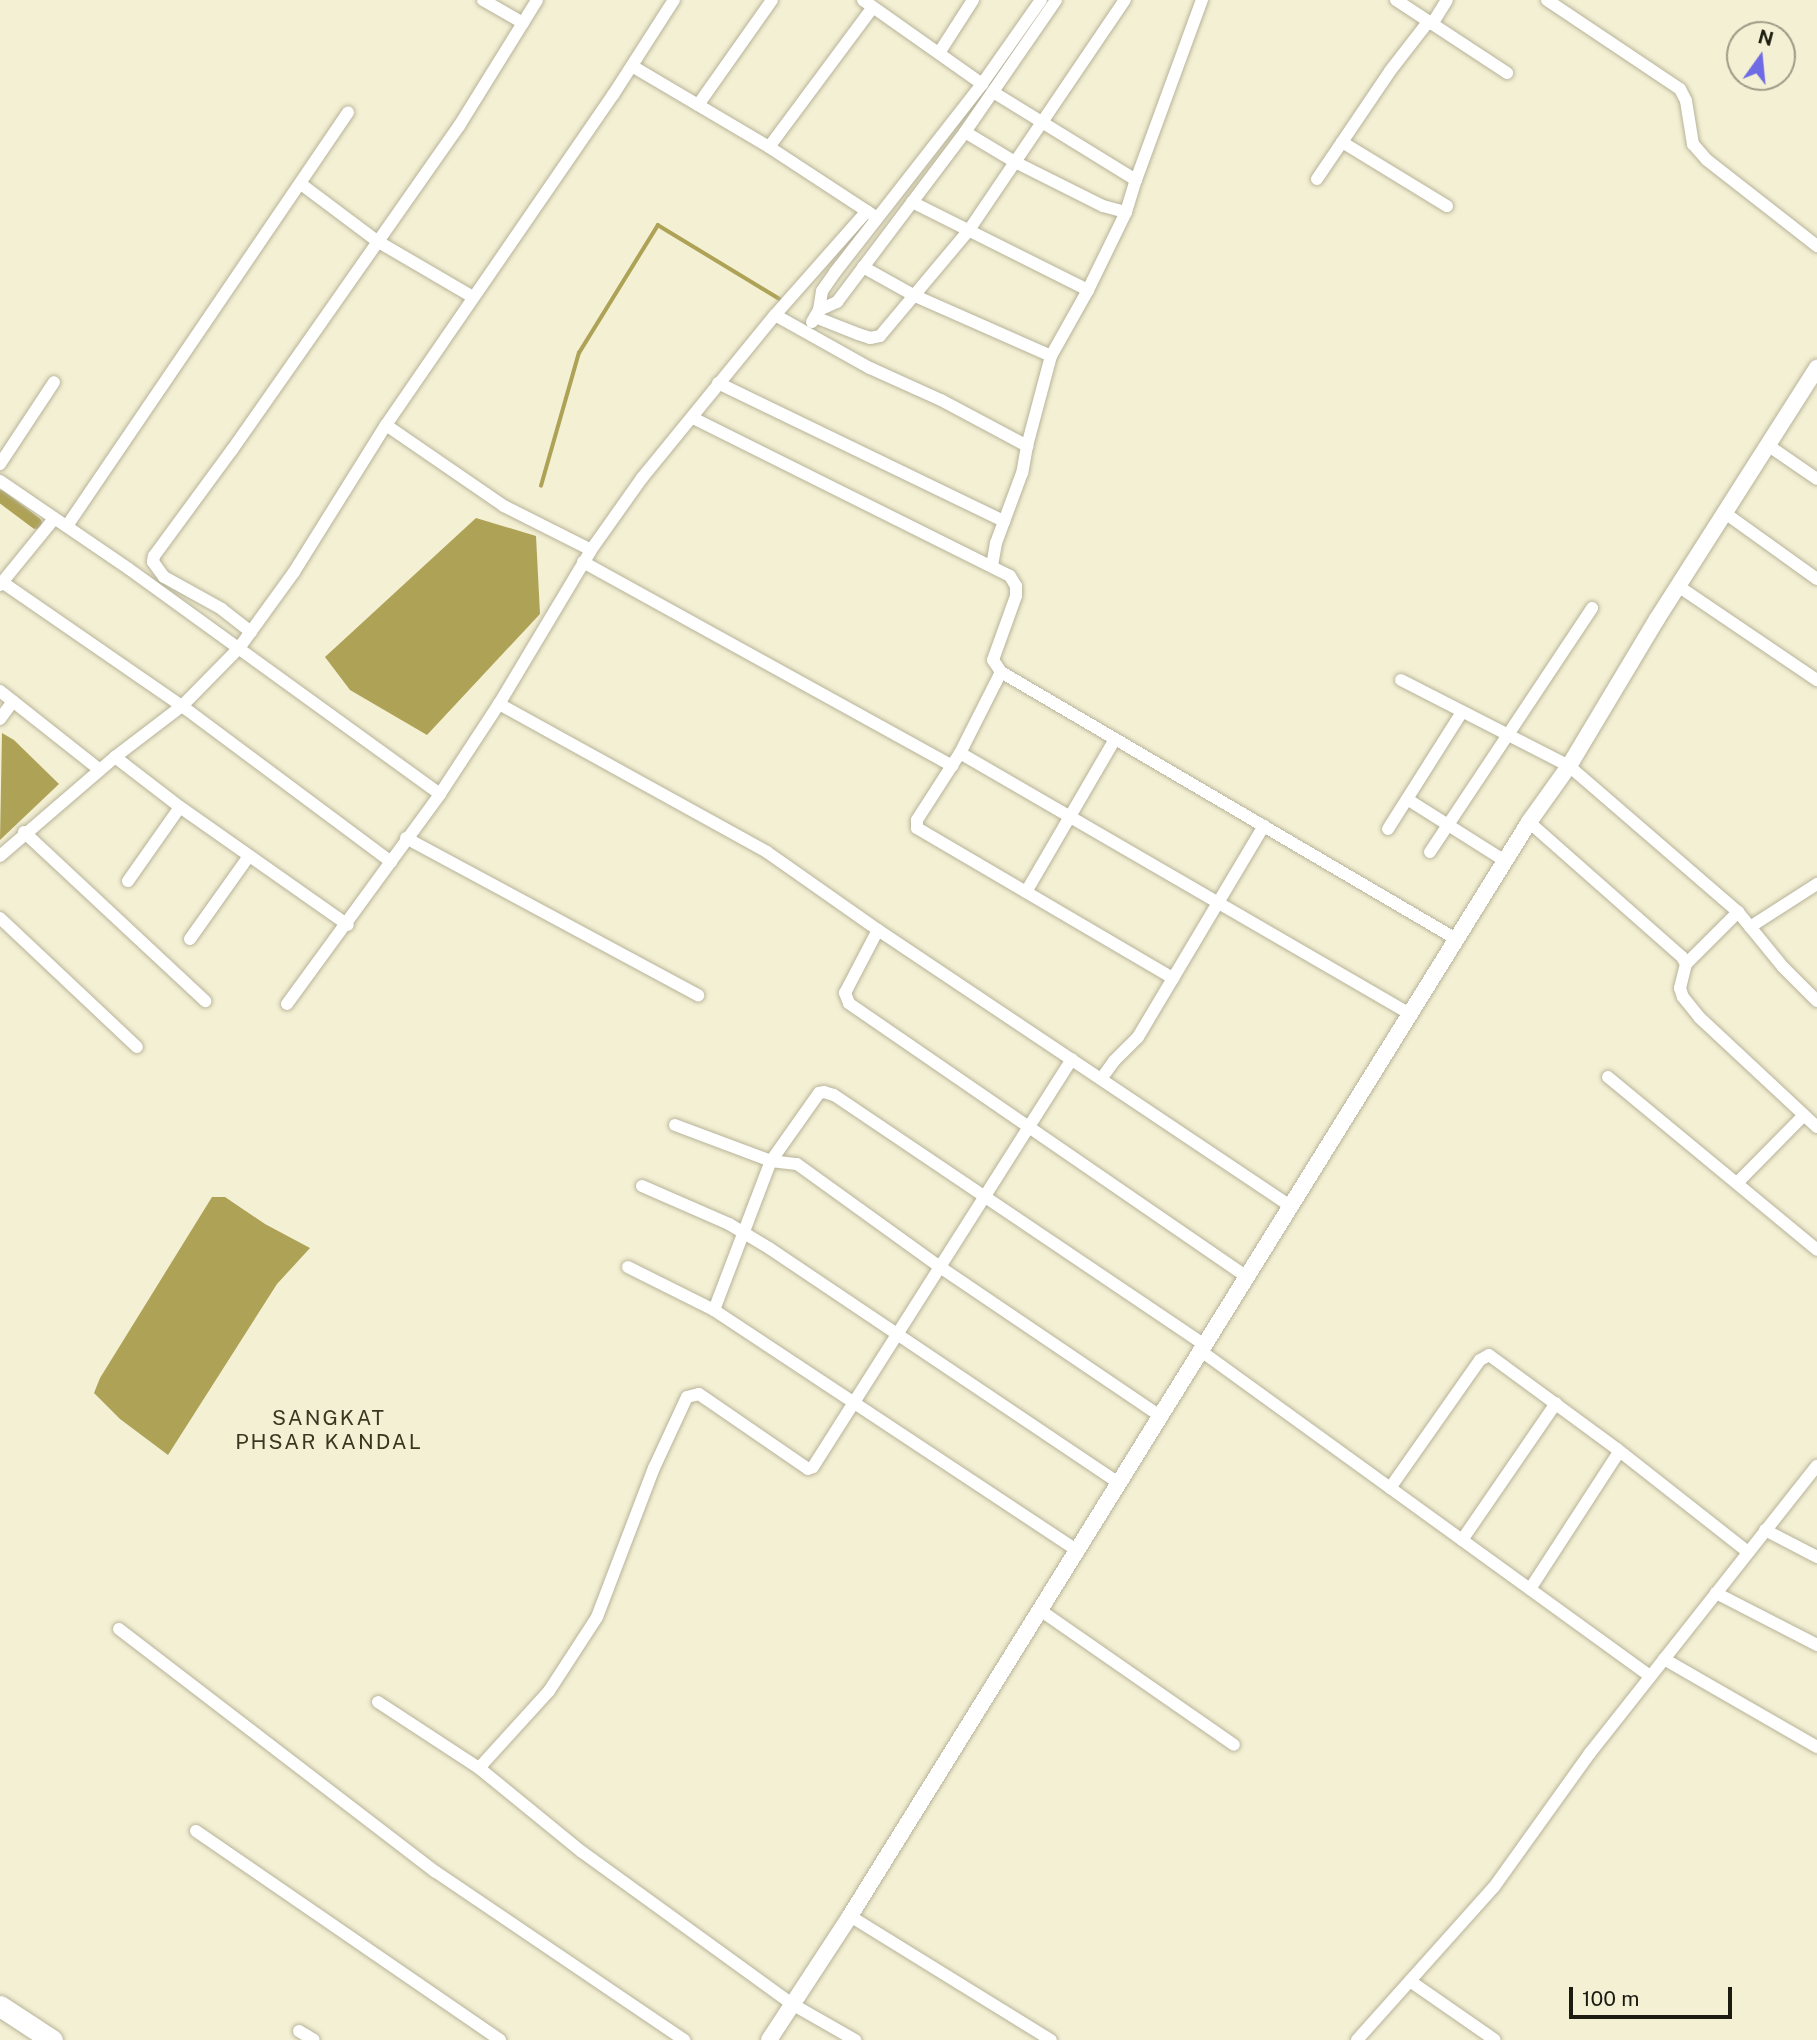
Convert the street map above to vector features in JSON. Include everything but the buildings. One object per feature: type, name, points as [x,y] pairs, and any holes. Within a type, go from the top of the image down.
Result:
[{"type":"highway","points":[[0,2006],[52,2040]]},
{"type":"street","points":[[483,0],[523,23]]},
{"type":"street","points":[[251,632],[222,609],[164,577],[157,570],[154,556],[232,450],[459,126],[537,0]]},
{"type":"street","points":[[0,856],[24,832],[115,757],[182,706],[239,648],[294,572],[386,425],[632,66],[674,0]]},
{"type":"street","points":[[698,105],[772,0]]},
{"type":"street","points":[[939,53],[973,0]]},
{"type":"street","points":[[817,314],[837,302],[965,132],[987,88],[1041,0]]},
{"type":"street","points":[[806,331],[817,314],[822,291],[1056,0]]},
{"type":"street","points":[[817,314],[870,338],[880,335],[969,230],[1125,0]]},
{"type":"street","points":[[992,566],[1004,521],[1022,472],[1051,356],[1088,290],[1126,212],[1202,0]]},
{"type":"street","points":[[1396,0],[1507,73]]},
{"type":"street","points":[[1317,179],[1447,0]]},
{"type":"street","points":[[1547,0],[1680,89],[1686,101],[1693,144],[1707,160],[1817,246]]},
{"type":"street","points":[[769,147],[869,3],[1041,125],[1136,180]]},
{"type":"street","points":[[632,66],[769,147],[880,219]]},
{"type":"street","points":[[67,526],[348,113]]},
{"type":"street","points":[[965,132],[1015,162],[1103,206],[1126,212]]},
{"type":"street","points":[[1342,142],[1447,206]]},
{"type":"street","points":[[301,184],[377,241],[472,297]]},
{"type":"street","points":[[912,202],[1088,290]]},
{"type":"street","points":[[288,1004],[348,925],[406,838],[440,794],[499,704],[583,562],[642,478],[775,315],[867,211]]},
{"type":"street","points":[[863,267],[913,295],[1051,356]]},
{"type":"street","points":[[775,315],[870,368],[941,400],[1027,446]]},
{"type":"street","points":[[769,2040],[850,1916],[1529,822],[1569,766],[1678,586],[1817,368]]},
{"type":"street","points":[[0,464],[54,382]]},
{"type":"street","points":[[718,383],[1004,521]]},
{"type":"street","points":[[693,418],[1010,576],[1016,586],[1011,615],[993,660],[1001,671],[1456,939]]},
{"type":"street","points":[[386,425],[504,506],[591,550]]},
{"type":"street","points":[[1769,446],[1817,479]]},
{"type":"street","points":[[0,481],[53,520],[67,526],[196,621],[239,648],[440,794]]},
{"type":"street","points":[[1725,513],[1817,579]]},
{"type":"street","points":[[53,520],[1,583],[182,706],[391,862]]},
{"type":"street","points":[[583,562],[951,766]]},
{"type":"street","points":[[1678,586],[1817,680]]},
{"type":"street","points":[[1430,852],[1592,608]]},
{"type":"street","points":[[1001,671],[960,752],[917,820],[917,828],[1173,978]]},
{"type":"street","points":[[1401,680],[1569,766],[1738,912],[1783,967],[1817,1001]]},
{"type":"street","points":[[0,691],[100,770]]},
{"type":"street","points":[[0,719],[13,701]]},
{"type":"street","points":[[499,704],[767,852],[878,930],[1291,1206]]},
{"type":"street","points":[[1388,829],[1462,712]]},
{"type":"street","points":[[1026,892],[1115,739]]},
{"type":"street","points":[[960,752],[1409,1014]]},
{"type":"street","points":[[115,757],[180,807],[348,925]]},
{"type":"street","points":[[1407,799],[1505,861]]},
{"type":"street","points":[[128,881],[180,807]]},
{"type":"street","points":[[1529,822],[1682,957],[1686,964]]},
{"type":"street","points":[[1101,1079],[1139,1037],[1264,826]]},
{"type":"street","points":[[24,832],[205,1001]]},
{"type":"street","points":[[406,838],[698,995]]},
{"type":"street","points":[[190,939],[249,856]]},
{"type":"street","points":[[1750,927],[1817,884]]},
{"type":"street","points":[[1738,912],[1686,964],[1680,988],[1683,998],[1700,1018],[1817,1127]]},
{"type":"street","points":[[0,918],[137,1047]]},
{"type":"street","points":[[878,930],[845,993],[849,1003],[1028,1129],[1247,1277]]},
{"type":"street","points":[[478,1769],[549,1691],[597,1618],[654,1468],[687,1397],[699,1394],[808,1469],[813,1467],[1072,1059]]},
{"type":"street","points":[[1608,1077],[1817,1250]]},
{"type":"street","points":[[714,1310],[771,1161],[819,1093],[834,1095],[1202,1348],[1650,1676]]},
{"type":"street","points":[[1737,1183],[1804,1115]]},
{"type":"street","points":[[675,1125],[771,1161],[797,1164],[940,1267],[1160,1416]]},
{"type":"street","points":[[642,1186],[744,1233],[1119,1483]]},
{"type":"street","points":[[628,1267],[714,1310],[1077,1550]]},
{"type":"street","points":[[1390,1488],[1480,1360],[1489,1355],[1556,1403],[1748,1552]]},
{"type":"street","points":[[1462,1540],[1556,1403]]},
{"type":"street","points":[[1530,1589],[1619,1452]]},
{"type":"street","points":[[1357,2040],[1494,1887],[1590,1753],[1817,1467]]},
{"type":"street","points":[[1766,1530],[1817,1558]]},
{"type":"street","points":[[1716,1593],[1817,1646]]},
{"type":"street","points":[[1040,1610],[1234,1745]]},
{"type":"street","points":[[119,1629],[436,1872],[684,2040]]},
{"type":"street","points":[[1664,1659],[1817,1746]]},
{"type":"street","points":[[378,1702],[478,1769],[582,1852],[792,2004],[855,2040]]},
{"type":"street","points":[[197,1831],[500,2040]]},
{"type":"street","points":[[850,1916],[1051,2040]]},
{"type":"street","points":[[1410,1980],[1495,2040]]},
{"type":"street","points":[[299,2031],[314,2040]]},
{"type":"shaded area","points":[[476,518],[536,536],[540,614],[427,735],[350,690],[325,657]]},
{"type":"shaded area","points":[[2,733],[14,740],[59,784],[0,840]]},
{"type":"shaded area","points":[[212,1197],[225,1197],[265,1224],[310,1248],[277,1284],[168,1455],[120,1419],[94,1393],[100,1378]]},
{"type":"waterway","points":[[541,486],[579,353],[658,225],[783,301]]},
{"type":"waterway","points":[[0,496],[36,523]]},
{"type":"district","name":"SANGKAT PHSAR KANDAL","points":[[329,1430]]}]
